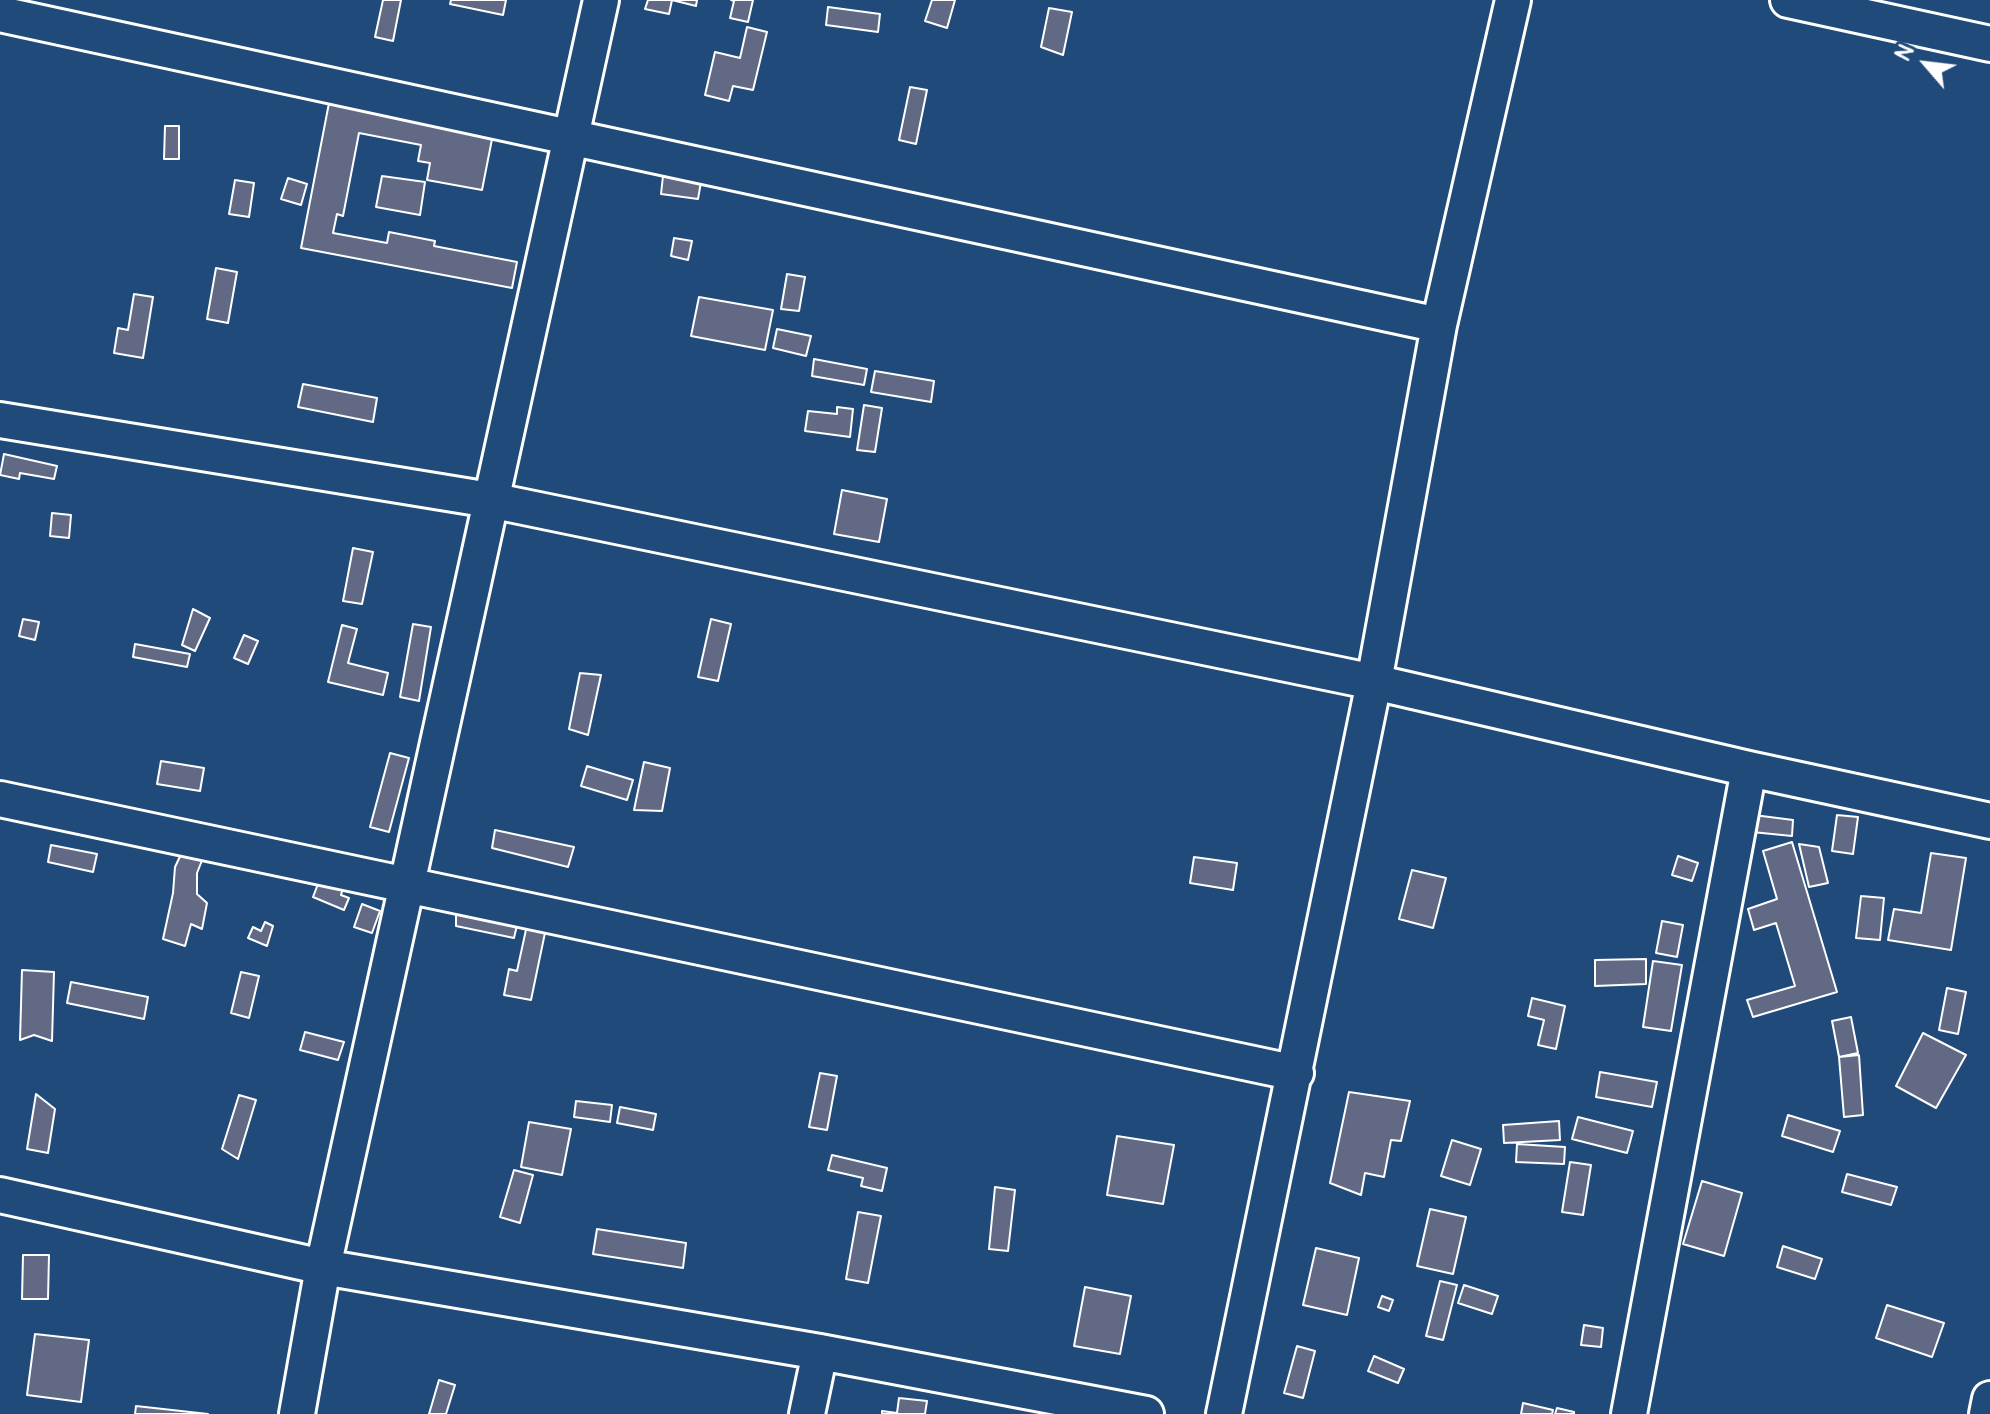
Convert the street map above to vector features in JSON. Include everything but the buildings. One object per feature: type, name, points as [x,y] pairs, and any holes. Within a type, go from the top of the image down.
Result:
[{"type":"street","points":[[297,1414],[323,1267],[601,0]]},
{"type":"street","points":[[1224,1414],[1374,682],[1439,325],[1513,0]]},
{"type":"street","points":[[1788,0],[1990,44]]},
{"type":"street","points":[[0,14],[1439,325]]},
{"type":"street","points":[[0,420],[490,500],[1374,682],[1990,821]]},
{"type":"street","points":[[1629,1414],[1749,769]]},
{"type":"street","points":[[0,799],[1296,1073]]},
{"type":"street","points":[[0,1195],[323,1267],[820,1352],[1146,1414]]},
{"type":"street","points":[[807,1414],[820,1352]]},
{"type":"street","points":[[1987,1414],[1990,1399]]}]
